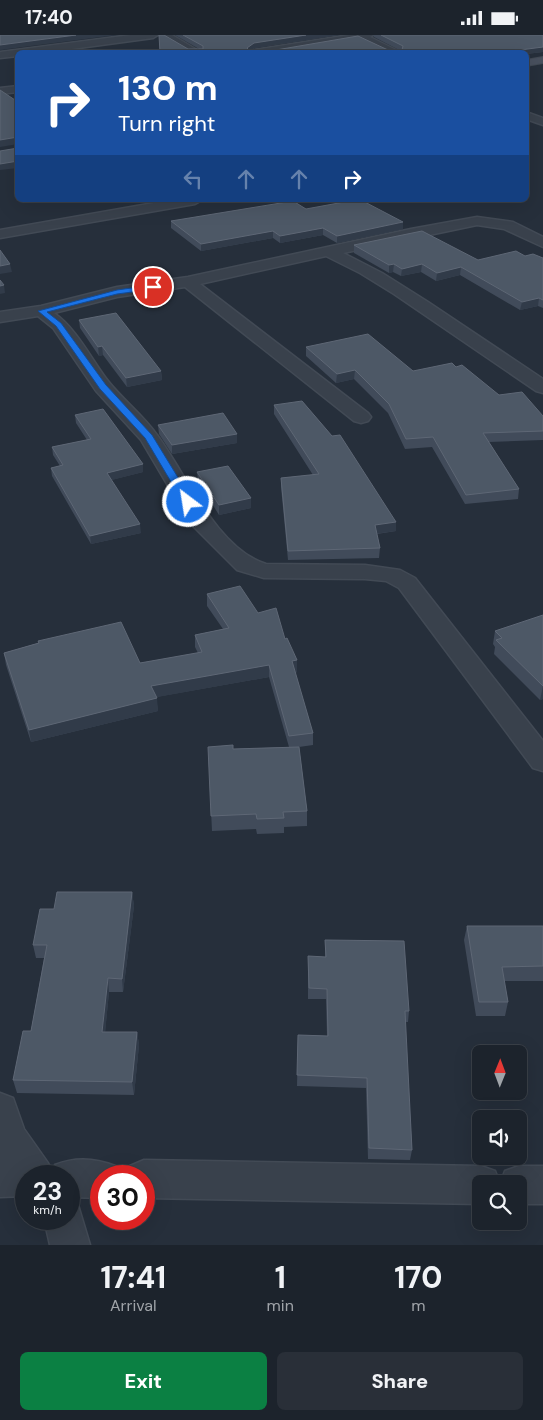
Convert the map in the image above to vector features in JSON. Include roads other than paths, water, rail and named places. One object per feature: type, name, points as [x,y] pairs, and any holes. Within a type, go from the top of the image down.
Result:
[{"type":"main road","points":[[529,62],[543,60]]},
{"type":"street","points":[[38,50],[153,35]]},
{"type":"street","points":[[165,35],[192,50]]},
{"type":"street","points":[[272,50],[368,35]]},
{"type":"street","points":[[356,36],[390,50]]},
{"type":"street","points":[[0,55],[15,53]]},
{"type":"street","points":[[0,91],[15,89]]},
{"type":"street","points":[[529,116],[543,122]]},
{"type":"street","points":[[0,234],[184,202]]},
{"type":"street","points":[[0,317],[41,311],[117,292],[188,282],[411,233],[476,221],[508,225],[543,243]]},
{"type":"street","points":[[329,252],[356,263],[488,348],[543,387]]},
{"type":"street","points":[[188,282],[361,417]]},
{"type":"street","points":[[41,311],[59,325],[103,387],[149,437],[198,518],[227,549],[246,565],[264,571],[365,572],[392,575],[407,583],[543,761]]},
{"type":"street","points":[[0,1110],[8,1137],[27,1165]]},
{"type":"street","points":[[0,1178],[15,1177]]},
{"type":"street","points":[[155,1179],[472,1185]]},
{"type":"street","points":[[527,1185],[543,1185]]},
{"type":"street","points":[[67,1230],[70,1245]]}]
